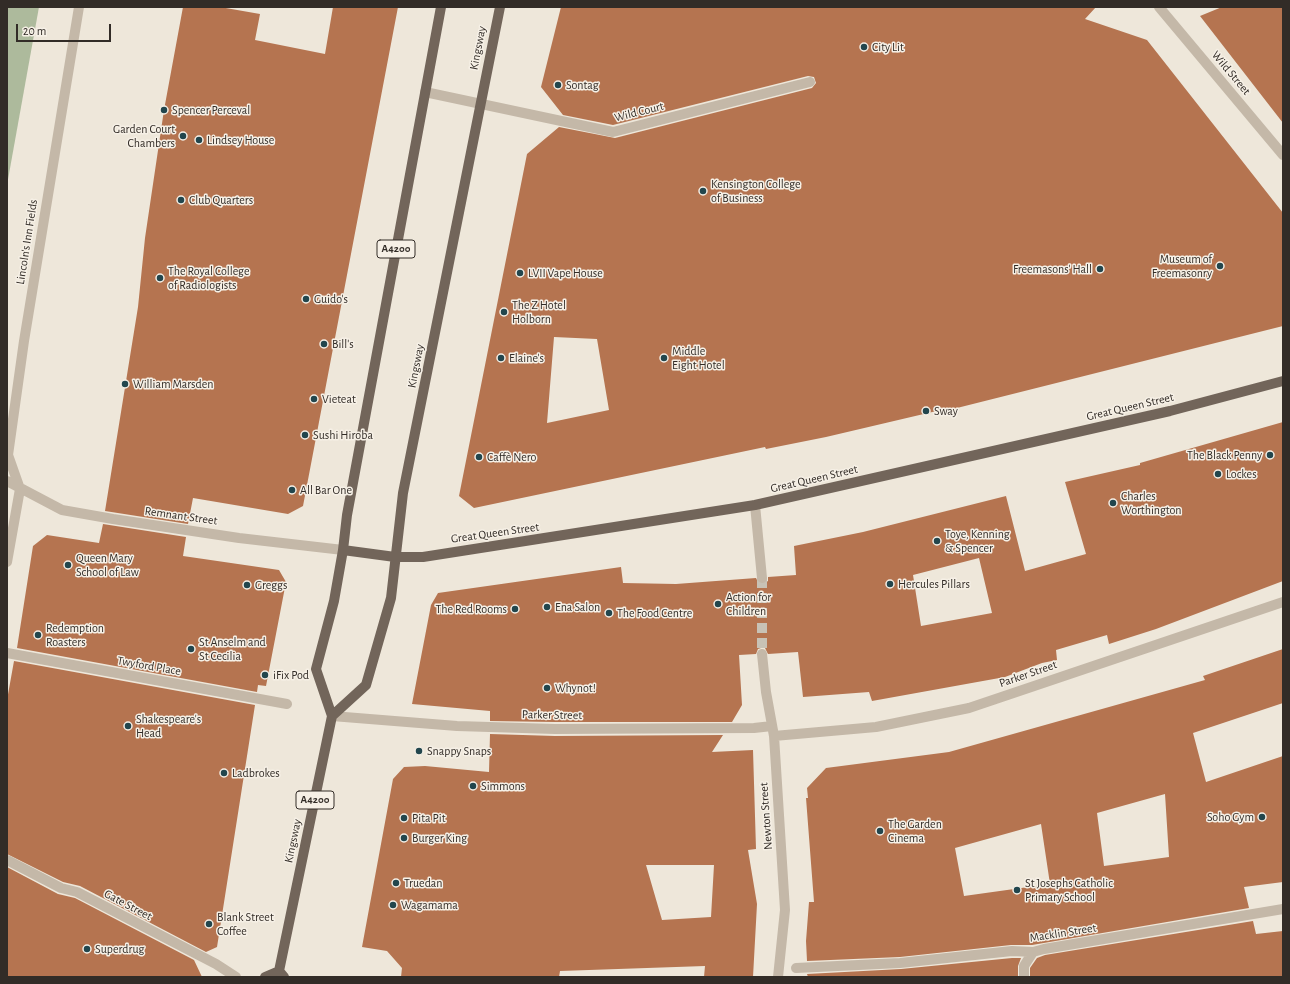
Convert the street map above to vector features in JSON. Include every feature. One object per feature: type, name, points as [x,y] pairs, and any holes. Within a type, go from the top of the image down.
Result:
[{"type":"main road","name":"A4200","points":[[332,716],[316,669],[332,611],[343,550],[347,515],[441,7]]},
{"type":"main road","name":"Kingsway","points":[[265,977],[282,974],[332,716],[366,685],[391,598],[403,494],[500,7]]},
{"type":"main road","name":"Great Queen Street","points":[[343,550],[395,557],[423,557],[755,505],[1223,399],[1283,381]]},
{"type":"street","name":"Lincoln's Inn Fields","points":[[20,489],[8,455],[24,341],[79,7]]},
{"type":"street","name":"Wild Street","points":[[1159,7],[1283,155]]},
{"type":"street","name":"Wild Court","points":[[426,92],[480,105],[613,132],[810,82]]},
{"type":"street","points":[[7,480],[20,489],[7,562]]},
{"type":"street","name":"Remnant Street","points":[[20,489],[62,510],[112,520],[238,538],[343,550]]},
{"type":"street","points":[[755,505],[762,578]]},
{"type":"street","name":"Parker Street","points":[[332,716],[457,726],[555,729],[754,728],[773,731],[876,727],[969,708],[1283,602]]},
{"type":"street","name":"Twyford Place","points":[[7,653],[287,704]]},
{"type":"street","name":"Newton Street","points":[[762,654],[766,692],[773,731],[785,910],[778,977]]},
{"type":"street","name":"Gate Street","points":[[7,860],[61,888],[77,892],[216,964],[236,977]]},
{"type":"street","name":"Macklin Street","points":[[796,968],[900,963],[1012,951],[1033,952],[1283,909]]},
{"type":"street","points":[[1024,977],[1024,966],[1033,952]]},
{"type":"green space","points":[[7,7],[39,7],[7,185]]},
{"type":"building","points":[[183,7],[220,7],[260,14],[255,40],[325,54],[333,7],[398,7],[303,506],[288,514],[193,498],[188,524],[105,511],[138,307],[145,238],[164,110]]},
{"type":"building","points":[[561,7],[1096,7],[1085,19],[1147,40],[1283,213],[1283,326],[945,411],[945,409],[826,437],[766,449],[765,447],[474,508],[459,496],[527,154],[559,127],[615,138],[812,88],[816,83],[814,77],[808,76],[613,125],[563,115],[541,87]],"holes":[[[554,337],[597,339],[609,410],[547,423]]]},
{"type":"building","points":[[1222,7],[1283,7],[1283,123],[1200,16]]},
{"type":"building","points":[[1283,422],[1283,581],[1156,629],[1109,644],[1107,635],[1056,650],[1057,660],[1042,663],[1005,677],[872,701],[869,692],[803,697],[798,652],[768,654],[765,648],[761,648],[758,649],[756,654],[739,655],[742,705],[732,722],[490,721],[490,711],[412,704],[431,605],[438,593],[621,567],[623,583],[676,584],[756,578],[759,584],[763,584],[768,581],[768,577],[796,575],[794,546],[863,532],[1006,496],[1025,571],[1086,554],[1065,482],[1140,465],[1140,463]],"holes":[[[979,558],[992,613],[921,626],[913,575]]]},
{"type":"building","points":[[103,524],[186,537],[183,556],[279,570],[286,582],[266,686],[258,685],[257,692],[17,648],[33,546],[47,535],[99,543]]},
{"type":"building","points":[[1283,649],[1283,703],[1193,733],[1206,782],[1283,756],[1283,882],[1244,887],[1249,908],[1032,945],[1011,945],[900,957],[807,961],[806,941],[809,902],[814,902],[806,798],[808,798],[807,788],[826,768],[949,752],[1205,680],[1203,676]],"holes":[[[1165,794],[1169,857],[1104,866],[1097,813]],[[1041,824],[1050,884],[964,896],[955,848]]]},
{"type":"building","points":[[14,661],[255,705],[217,947],[206,952],[80,886],[63,882],[7,854],[7,700]]},
{"type":"building","points":[[490,734],[555,736],[723,735],[712,752],[753,750],[756,849],[748,850],[757,904],[753,977],[704,977],[705,966],[560,971],[559,977],[401,977],[402,968],[387,951],[362,947],[393,779],[404,767],[425,766],[489,772]],"holes":[[[646,865],[714,865],[711,917],[662,920]]]},
{"type":"building","points":[[7,867],[58,894],[75,898],[194,960],[202,977],[7,977]]},
{"type":"building","points":[[1253,921],[1256,934],[1283,931],[1283,977],[1030,977],[1030,968],[1037,958],[1045,955]]},
{"type":"building","points":[[1021,958],[1018,966],[1018,977],[808,977],[807,974],[901,969]]},
{"type":"tunnel","points":[[762,578],[762,654]]},
{"type":"place","name":"City Lit","points":[[864,47]]},
{"type":"place","name":"Sontag","points":[[558,85]]},
{"type":"place","name":"Spencer Perceval","points":[[164,110]]},
{"type":"place","name":"Garden Court Chambers","points":[[183,136]]},
{"type":"place","name":"Lindsey House","points":[[199,140]]},
{"type":"place","name":"Kensington College of Business","points":[[703,191]]},
{"type":"place","name":"Club Quarters","points":[[181,200]]},
{"type":"place","name":"Museum of Freemasonry","points":[[1220,266]]},
{"type":"place","name":"Freemasons' Hall","points":[[1100,269]]},
{"type":"place","name":"LVII Vape House","points":[[520,273]]},
{"type":"place","name":"The Royal College of Radiologists","points":[[160,278]]},
{"type":"place","name":"Guido's","points":[[306,299]]},
{"type":"place","name":"The Z Hotel Holborn","points":[[504,312]]},
{"type":"place","name":"Bill's","points":[[324,344]]},
{"type":"place","name":"Elaine's","points":[[501,358]]},
{"type":"place","name":"Middle Eight Hotel","points":[[664,358]]},
{"type":"place","name":"William Marsden","points":[[125,384]]},
{"type":"place","name":"Vieteat","points":[[314,399]]},
{"type":"place","name":"Sway","points":[[926,411]]},
{"type":"place","name":"Sushi Hiroba","points":[[305,435]]},
{"type":"place","name":"The Black Penny","points":[[1270,455]]},
{"type":"place","name":"Caffè Nero","points":[[479,457]]},
{"type":"place","name":"Lockes","points":[[1218,474]]},
{"type":"place","name":"All Bar One","points":[[292,490]]},
{"type":"place","name":"Charles Worthington","points":[[1113,503]]},
{"type":"place","name":"Toye, Kenning & Spencer","points":[[937,541]]},
{"type":"place","name":"Queen Mary School of Law","points":[[68,565]]},
{"type":"place","name":"Hercules Pillars","points":[[890,584]]},
{"type":"place","name":"Greggs","points":[[247,585]]},
{"type":"place","name":"Action for Children","points":[[718,604]]},
{"type":"place","name":"Ena Salon","points":[[547,607]]},
{"type":"place","name":"The Red Rooms","points":[[515,609]]},
{"type":"place","name":"The Food Centre","points":[[609,613]]},
{"type":"place","name":"Redemption Roasters","points":[[38,635]]},
{"type":"place","name":"St Anselm and St Cecilia","points":[[191,649]]},
{"type":"place","name":"iFix Pod","points":[[265,675]]},
{"type":"place","name":"Whynot!","points":[[547,688]]},
{"type":"place","name":"Shakespeare's Head","points":[[128,726]]},
{"type":"place","name":"Snappy Snaps","points":[[419,751]]},
{"type":"place","name":"Ladbrokes","points":[[224,773]]},
{"type":"place","name":"Simmons","points":[[473,786]]},
{"type":"place","name":"Soho Gym","points":[[1262,817]]},
{"type":"place","name":"Pita Pit","points":[[404,818]]},
{"type":"place","name":"The Garden Cinema","points":[[880,831]]},
{"type":"place","name":"Burger King","points":[[404,838]]},
{"type":"place","name":"Truedan","points":[[396,883]]},
{"type":"place","name":"St Josephs Catholic Primary School","points":[[1017,890]]},
{"type":"place","name":"Wagamama","points":[[393,905]]},
{"type":"place","name":"Blank Street Coffee","points":[[209,924]]},
{"type":"place","name":"Superdrug","points":[[87,949]]}]
